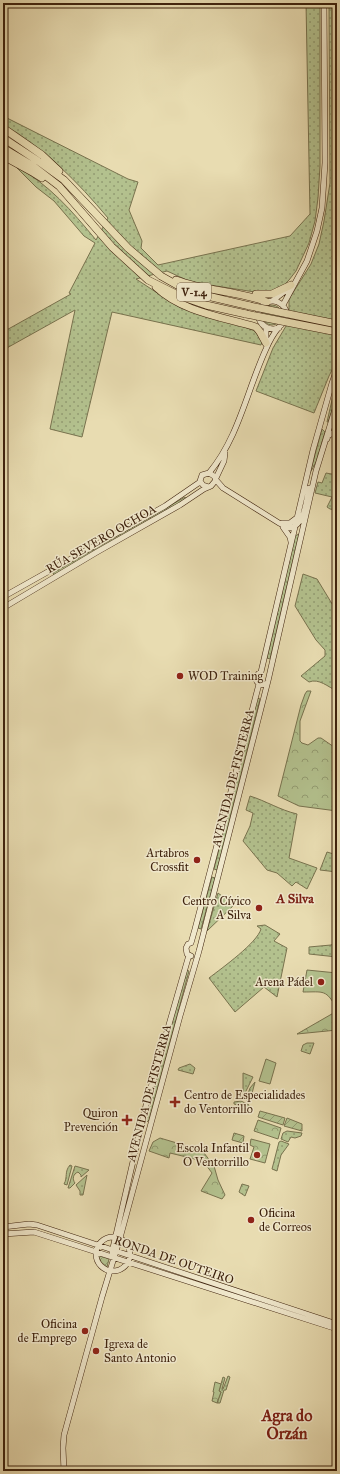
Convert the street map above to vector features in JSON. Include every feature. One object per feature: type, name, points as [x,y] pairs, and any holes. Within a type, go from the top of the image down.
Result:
[{"type":"highway","points":[[3,128],[42,155],[60,171],[64,180]]},
{"type":"highway","name":"V-1.4","points":[[3,138],[64,180],[128,248],[161,276],[177,285],[203,295],[337,324]]},
{"type":"highway","name":"V-1.4","points":[[3,148],[33,166],[59,186],[122,257],[148,280],[180,296],[206,305],[337,332]]},
{"type":"highway","points":[[3,156],[34,173],[74,203]]},
{"type":"highway","points":[[145,263],[166,276],[183,283],[269,301]]},
{"type":"highway","points":[[148,280],[166,295],[192,308],[256,327],[260,332],[266,346]]},
{"type":"highway","points":[[239,294],[245,293],[266,296],[294,283]]},
{"type":"highway","points":[[219,317],[264,326]]},
{"type":"main road","points":[[269,301],[276,301],[283,305],[304,267],[317,231],[324,191],[324,3]]},
{"type":"main road","points":[[269,301],[294,283]]},
{"type":"main road","name":"RÚA SEVERO OCHOA","points":[[266,346],[264,326],[258,316],[260,308],[269,301]]},
{"type":"main road","name":"RÚA SEVERO OCHOA","points":[[3,608],[211,486],[216,479],[224,461],[226,448],[266,346],[285,322],[286,317],[283,305]]},
{"type":"main road","points":[[264,326],[270,329],[279,328]]},
{"type":"main road","points":[[336,371],[325,421],[325,425],[328,430],[336,431]]},
{"type":"main road","name":"AVENIDA DE FISTERRA","points":[[118,1237],[118,1226],[145,1115],[165,1036],[189,955],[186,952],[186,948],[188,944],[191,943],[229,800],[259,684],[256,682],[256,677],[261,672],[314,450],[336,371]]},
{"type":"main road","name":"AVENIDA DE FISTERRA","points":[[64,1471],[62,1448],[64,1436],[118,1237],[130,1204],[236,810],[316,471],[337,403]]},
{"type":"main road","points":[[331,421],[337,426]]},
{"type":"main road","points":[[323,448],[328,436],[336,431]]},
{"type":"main road","name":"RÚA SEVERO OCHOA","points":[[3,597],[165,506],[200,482],[202,475],[209,472],[226,448]]},
{"type":"main road","points":[[209,472],[223,488],[279,523],[290,528],[296,525],[302,517],[310,485],[316,471]]},
{"type":"main road","points":[[200,482],[203,485],[223,488]]},
{"type":"main road","points":[[279,523],[290,523],[298,516]]},
{"type":"main road","points":[[279,523],[290,537],[291,544]]},
{"type":"main road","points":[[3,604],[41,583],[43,578],[42,575]]},
{"type":"main road","points":[[261,672],[266,673],[268,677]]},
{"type":"main road","points":[[259,684],[263,685],[267,683]]},
{"type":"main road","points":[[191,943],[196,945],[198,948]]},
{"type":"main road","points":[[189,955],[194,956],[197,954]]},
{"type":"main road","points":[[145,1115],[146,1125],[149,1129]]},
{"type":"main road","points":[[130,1204],[131,1174]]},
{"type":"main road","name":"RONDA DE OUTEIRO","points":[[3,1227],[34,1225],[115,1250],[130,1258],[337,1329]]},
{"type":"main road","points":[[96,1244],[118,1226]]},
{"type":"main road","name":"RONDA DE OUTEIRO","points":[[3,1234],[34,1232],[113,1256],[130,1258]]},
{"type":"main road","points":[[118,1237],[126,1242],[129,1247],[130,1258],[121,1269],[109,1271],[104,1269],[98,1262],[96,1256],[96,1244],[106,1238],[118,1237]]},
{"type":"main road","name":"RONDA DE OUTEIRO","points":[[256,1301],[337,1324]]},
{"type":"green space","points":[[306,3],[320,3],[320,166],[315,221],[309,243],[296,271],[281,288],[274,292],[261,293],[191,282],[167,271],[136,279],[165,298],[255,331],[262,342],[261,345],[112,312],[82,437],[50,429],[75,310],[5,349],[6,352],[3,354],[3,332],[71,294],[69,293],[95,243],[84,236],[54,201],[36,187],[15,166],[39,181],[59,199],[96,240],[108,218],[60,166],[18,133],[3,124],[3,116],[128,179],[138,182],[129,210],[142,241],[141,248],[158,265],[290,236],[310,214]]},
{"type":"green space","points":[[329,3],[337,3],[337,243],[336,253],[332,256],[337,268],[337,360],[314,413],[256,391],[273,348],[289,321],[289,299],[311,264],[319,244],[324,221],[330,183]]},
{"type":"green space","points":[[268,305],[276,305],[282,311],[282,319],[276,325],[268,325],[262,319],[262,311]]},
{"type":"green space","points":[[337,378],[337,396],[327,422]]},
{"type":"green space","points":[[322,429],[325,432],[316,462],[310,473]]},
{"type":"green space","points":[[326,473],[337,475],[337,510],[327,507],[332,497],[315,493],[318,482],[322,483]]},
{"type":"green space","points":[[185,497],[186,499],[54,575],[53,573]]},
{"type":"green space","points":[[299,534],[270,659],[267,658],[295,536]]},
{"type":"green space","points":[[303,574],[317,579],[337,612],[337,691],[320,682],[309,682],[301,676],[325,656],[325,650],[316,640],[295,606]]},
{"type":"green space","points":[[307,691],[311,691],[300,721],[300,741],[308,745],[318,738],[321,738],[337,749],[337,811],[299,806],[278,796],[301,705]]},
{"type":"green space","points":[[257,698],[260,699],[217,870],[214,869]]},
{"type":"green space","points":[[250,796],[297,814],[289,858],[317,868],[307,889],[296,882],[292,886],[277,873],[267,870],[243,841],[250,826],[253,813],[246,810]]},
{"type":"green space","points":[[327,852],[337,855],[337,872],[320,870]]},
{"type":"green space","points":[[212,877],[215,878],[201,929],[198,928]]},
{"type":"green space","points":[[218,893],[234,905],[207,931]]},
{"type":"green space","points":[[265,925],[280,934],[274,941],[287,948],[277,997],[264,987],[235,1012],[209,978],[253,941],[261,929],[257,926]]},
{"type":"green space","points":[[337,943],[337,957],[309,954],[309,947]]},
{"type":"green space","points":[[186,970],[189,971],[149,1120],[147,1122],[146,1119]]},
{"type":"green space","name":"Arena Pádel","points":[[307,970],[337,973],[337,1009],[330,998],[324,993],[303,992]]},
{"type":"green space","points":[[337,1011],[337,1030],[297,1034]]},
{"type":"green space","points":[[307,1043],[314,1043],[310,1054],[301,1051],[303,1045]]},
{"type":"green space","points":[[266,1059],[276,1063],[270,1084],[259,1081]]},
{"type":"green space","points":[[190,1064],[195,1068],[193,1074],[178,1070],[179,1068]]},
{"type":"green space","points":[[243,1073],[253,1077],[244,1095],[243,1093]]},
{"type":"green space","points":[[255,1082],[250,1101],[247,1101],[246,1099],[250,1088]]},
{"type":"green space","points":[[241,1101],[249,1105],[249,1108],[234,1104],[234,1102]]},
{"type":"green space","points":[[260,1111],[285,1118],[283,1125],[258,1117]]},
{"type":"green space","points":[[287,1118],[302,1124],[302,1131],[284,1126]]},
{"type":"green space","points":[[258,1120],[281,1128],[278,1139],[254,1131]]},
{"type":"green space","points":[[287,1131],[302,1133],[301,1136],[295,1138],[291,1137],[288,1142],[281,1139],[283,1133]]},
{"type":"green space","points":[[234,1133],[244,1136],[243,1143],[232,1140]]},
{"type":"green space","points":[[160,1138],[197,1149],[204,1153],[214,1166],[218,1180],[225,1195],[222,1199],[201,1191],[212,1173],[203,1161],[170,1153],[169,1158],[149,1151],[153,1142]]},
{"type":"green space","points":[[251,1139],[270,1144],[265,1163],[250,1159],[254,1147],[250,1145]]},
{"type":"green space","points":[[281,1141],[289,1144],[281,1155],[277,1171],[272,1169],[279,1142]]},
{"type":"green space","points":[[70,1165],[72,1166],[67,1185],[64,1184],[67,1170]]},
{"type":"green space","points":[[75,1166],[89,1170],[81,1177],[78,1172],[75,1174],[73,1178],[75,1183],[68,1188]]},
{"type":"green space","points":[[87,1175],[83,1195],[80,1195],[80,1191],[76,1185]]},
{"type":"green space","points":[[242,1184],[249,1186],[245,1196],[239,1192]]},
{"type":"green space","points":[[98,1255],[109,1259],[107,1267],[101,1262]]},
{"type":"green space","points":[[228,1376],[230,1377],[226,1390],[224,1390],[220,1403],[217,1403],[221,1392],[219,1391],[223,1377],[225,1378],[222,1389]]},
{"type":"green space","points":[[215,1382],[221,1384],[219,1391],[221,1392],[217,1403],[212,1401]]},
{"type":"place","name":"WOD Training","points":[[180,676]]},
{"type":"place","name":"Artabros Crossfit","points":[[197,860]]},
{"type":"place","name":"Centro Cívico A Silva","points":[[259,908]]},
{"type":"place","name":"Arena Pádel","points":[[321,982]]},
{"type":"place","name":"Centro de Especialidades do Ventorrillo","points":[[175,1102]]},
{"type":"place","name":"Quiron Prevención","points":[[127,1120]]},
{"type":"place","name":"Escola Infantil O Ventorrillo","points":[[257,1155]]},
{"type":"place","name":"Oficina de Correos","points":[[251,1220]]},
{"type":"place","name":"Oficina de Emprego","points":[[85,1331]]},
{"type":"place","name":"Igrexa de Santo Antonio","points":[[96,1351]]},
{"type":"district","name":"A Silva","points":[[295,898]]},
{"type":"district","name":"Agra do Orzán","points":[[287,1424]]}]
